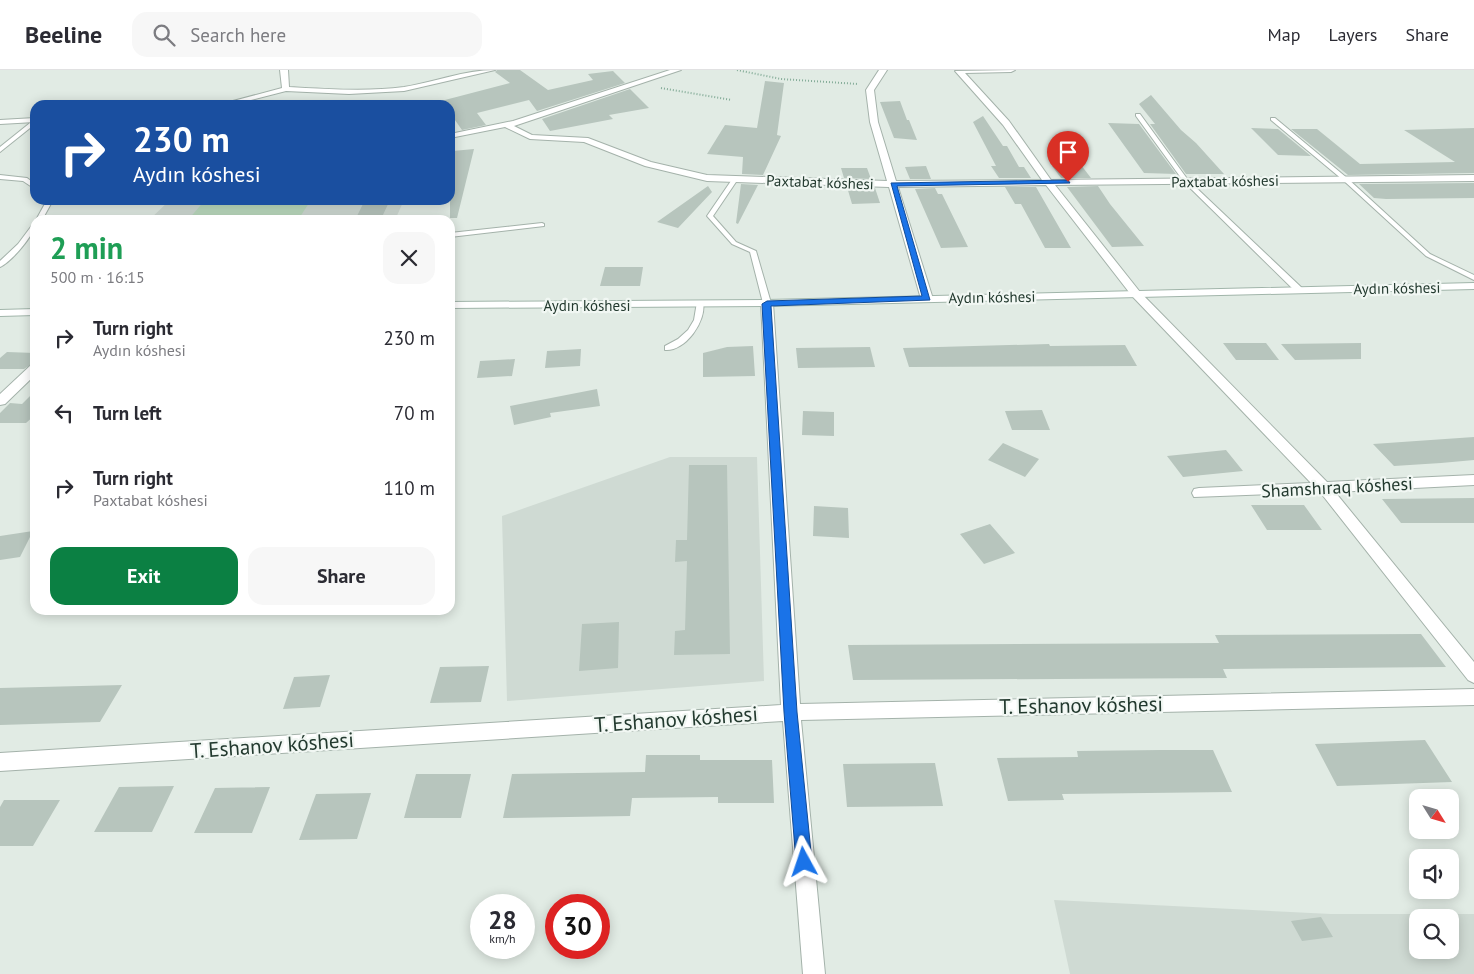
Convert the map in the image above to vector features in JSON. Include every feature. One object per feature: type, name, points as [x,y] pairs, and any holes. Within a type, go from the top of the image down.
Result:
[{"type":"street","points":[[284,70],[286,89]]},
{"type":"street","points":[[242,100],[286,89],[349,92],[404,89],[491,70]]},
{"type":"street","points":[[455,135],[506,125],[677,70]]},
{"type":"street","points":[[884,70],[870,90],[874,122],[927,298]]},
{"type":"street","points":[[959,71],[1012,70]]},
{"type":"street","points":[[959,71],[1006,123],[1048,182],[1136,294],[1324,488],[1474,675]]},
{"type":"street","points":[[0,122],[30,120]]},
{"type":"street","name":"Paxtabat kóshesi","points":[[506,125],[530,137],[585,140],[648,164],[707,178],[893,184],[1474,178]]},
{"type":"street","name":"Aydın kóshesi","points":[[455,305],[767,304],[927,298],[1474,286]]},
{"type":"street","points":[[767,304],[790,712],[814,974]]},
{"type":"street","points":[[0,313],[30,312]]},
{"type":"street","points":[[0,401],[30,373]]},
{"type":"street","name":"Shamshıraq kóshesi","points":[[1199,493],[1474,480]]},
{"type":"street","name":"T. Eshanov kóshesi","points":[[0,762],[790,712],[1474,697]]},
{"type":"lane","points":[[1138,116],[1186,181],[1298,290]]},
{"type":"lane","points":[[1273,119],[1345,180],[1428,255],[1474,278]]},
{"type":"lane","points":[[0,150],[30,124]]},
{"type":"lane","points":[[0,177],[25,179],[30,182]]},
{"type":"lane","points":[[735,179],[710,216],[734,243],[753,250],[767,304]]},
{"type":"lane","points":[[455,234],[542,225]]},
{"type":"lane","points":[[0,265],[30,232]]},
{"type":"lane","points":[[668,348],[689,337],[700,315],[700,304]]},
{"type":"path","points":[[737,70],[753,75],[786,79],[874,85]]},
{"type":"path","points":[[638,82],[676,92],[732,100]]},
{"type":"shaded area","points":[[165,205],[402,205],[397,215],[154,215]]},
{"type":"shaded area","points":[[670,457],[757,457],[764,681],[507,701],[502,516]]},
{"type":"shaded area","points":[[1054,900],[1331,914],[1409,914],[1409,959],[1459,959],[1459,914],[1474,914],[1474,974],[1070,974]]},
{"type":"green space","points":[[201,205],[308,205],[301,215],[192,215]]},
{"type":"building","points":[[497,70],[520,70],[548,90],[593,80],[588,74],[613,71],[625,83],[537,111],[529,100],[477,113],[486,125],[462,130],[455,120],[455,100],[445,100],[510,83],[495,72]]},
{"type":"building","points":[[765,81],[784,83],[777,135],[781,136],[763,175],[742,174],[743,157],[707,154],[725,125],[757,128]]},
{"type":"building","points":[[630,89],[649,108],[609,115],[613,119],[550,131],[542,119]]},
{"type":"building","points":[[1151,95],[1181,130],[1196,143],[1224,174],[1186,174],[1150,124],[1155,124],[1139,104]]},
{"type":"building","points":[[900,101],[917,140],[894,138],[880,102]]},
{"type":"building","points":[[983,116],[1003,146],[1007,146],[1019,167],[1024,167],[1031,178],[999,178],[991,166],[996,166],[973,122]]},
{"type":"building","points":[[1108,123],[1139,124],[1176,174],[1144,173]]},
{"type":"building","points":[[1251,128],[1278,129],[1311,156],[1278,155]]},
{"type":"building","points":[[1474,128],[1474,173],[1348,175],[1291,129],[1317,129],[1360,164],[1455,162],[1404,130]]},
{"type":"building","points":[[474,149],[457,218],[455,218],[455,215],[450,215],[450,205],[455,205],[455,151]]},
{"type":"building","points":[[1081,165],[1091,178],[1061,178],[1052,166]]},
{"type":"building","points":[[926,166],[931,179],[910,179],[905,167]]},
{"type":"building","points":[[841,168],[867,168],[871,179],[844,178]]},
{"type":"building","points":[[1474,183],[1474,198],[1386,199],[1374,198],[1359,184]]},
{"type":"building","points":[[741,184],[758,185],[738,224],[736,223]]},
{"type":"building","points":[[708,186],[712,192],[678,228],[657,222]]},
{"type":"building","points":[[1098,186],[1144,246],[1112,247],[1067,187]]},
{"type":"building","points":[[847,187],[875,188],[880,203],[852,204]]},
{"type":"building","points":[[1005,187],[1036,187],[1071,248],[1045,248],[1021,204],[1015,204]]},
{"type":"building","points":[[935,188],[938,194],[942,194],[968,247],[941,248],[915,189]]},
{"type":"building","points":[[362,205],[388,205],[383,215],[358,215]]},
{"type":"building","points":[[605,267],[643,267],[640,286],[600,286]]},
{"type":"building","points":[[1223,343],[1266,343],[1279,360],[1236,360]]},
{"type":"building","points":[[1361,343],[1361,359],[1295,360],[1281,344]]},
{"type":"building","points":[[1049,344],[1050,346],[1125,345],[1137,366],[909,367],[903,348]]},
{"type":"building","points":[[753,346],[755,376],[703,377],[703,353],[727,347]]},
{"type":"building","points":[[870,347],[875,367],[798,368],[796,348]]},
{"type":"building","points":[[581,349],[580,366],[545,368],[547,351]]},
{"type":"building","points":[[7,352],[30,353],[30,365],[24,369],[0,369],[0,358]]},
{"type":"building","points":[[515,359],[512,376],[477,378],[480,361]]},
{"type":"building","points":[[597,389],[600,406],[550,413],[551,417],[514,425],[510,406]]},
{"type":"building","points":[[30,396],[30,419],[26,423],[0,423],[0,413],[10,403],[22,404]]},
{"type":"building","points":[[1042,410],[1050,430],[1012,430],[1005,411]]},
{"type":"building","points":[[803,411],[834,412],[834,436],[802,435]]},
{"type":"building","points":[[1474,437],[1474,460],[1441,463],[1394,466],[1373,444]]},
{"type":"building","points":[[1003,443],[1039,459],[1025,477],[988,460]]},
{"type":"building","points":[[1226,450],[1243,471],[1183,477],[1167,456]]},
{"type":"building","points":[[689,465],[727,465],[730,654],[674,655],[675,631],[685,630],[687,561],[675,562],[676,540],[687,540]]},
{"type":"building","points":[[1474,498],[1474,523],[1401,523],[1382,499]]},
{"type":"building","points":[[1251,505],[1304,505],[1322,530],[1267,530]]},
{"type":"building","points":[[814,506],[848,508],[849,538],[813,536]]},
{"type":"building","points":[[990,524],[1015,553],[984,564],[960,534]]},
{"type":"building","points":[[30,531],[30,537],[20,557],[0,560],[0,536]]},
{"type":"building","points":[[619,622],[618,668],[579,671],[582,624]]},
{"type":"building","points":[[1421,634],[1446,667],[1223,669],[1227,678],[853,680],[848,645],[1219,643],[1215,635]]},
{"type":"building","points":[[489,666],[481,702],[430,703],[440,667]]},
{"type":"building","points":[[330,675],[320,707],[283,709],[294,677]]},
{"type":"building","points":[[122,685],[100,722],[0,725],[0,688]]},
{"type":"building","points":[[1425,740],[1452,782],[1337,786],[1315,744]]},
{"type":"building","points":[[1213,750],[1232,792],[1062,794],[1064,800],[1008,801],[997,758],[1078,757],[1077,751]]},
{"type":"building","points":[[646,755],[700,755],[700,760],[772,760],[774,803],[718,803],[718,797],[632,798],[630,816],[503,818],[512,774],[645,772]]},
{"type":"building","points":[[935,763],[943,806],[847,807],[843,764]]},
{"type":"building","points":[[416,774],[471,774],[461,818],[404,818]]},
{"type":"building","points":[[174,786],[152,832],[94,832],[119,787]]},
{"type":"building","points":[[270,787],[252,833],[194,833],[215,788]]},
{"type":"building","points":[[371,793],[357,839],[299,840],[316,794]]},
{"type":"building","points":[[4,800],[60,800],[33,846],[0,846],[0,807]]},
{"type":"building","points":[[1321,917],[1333,937],[1302,941],[1291,921]]},
{"type":"route","points":[[804,862],[790,712],[767,304],[927,298],[893,184],[1068,182]]}]
